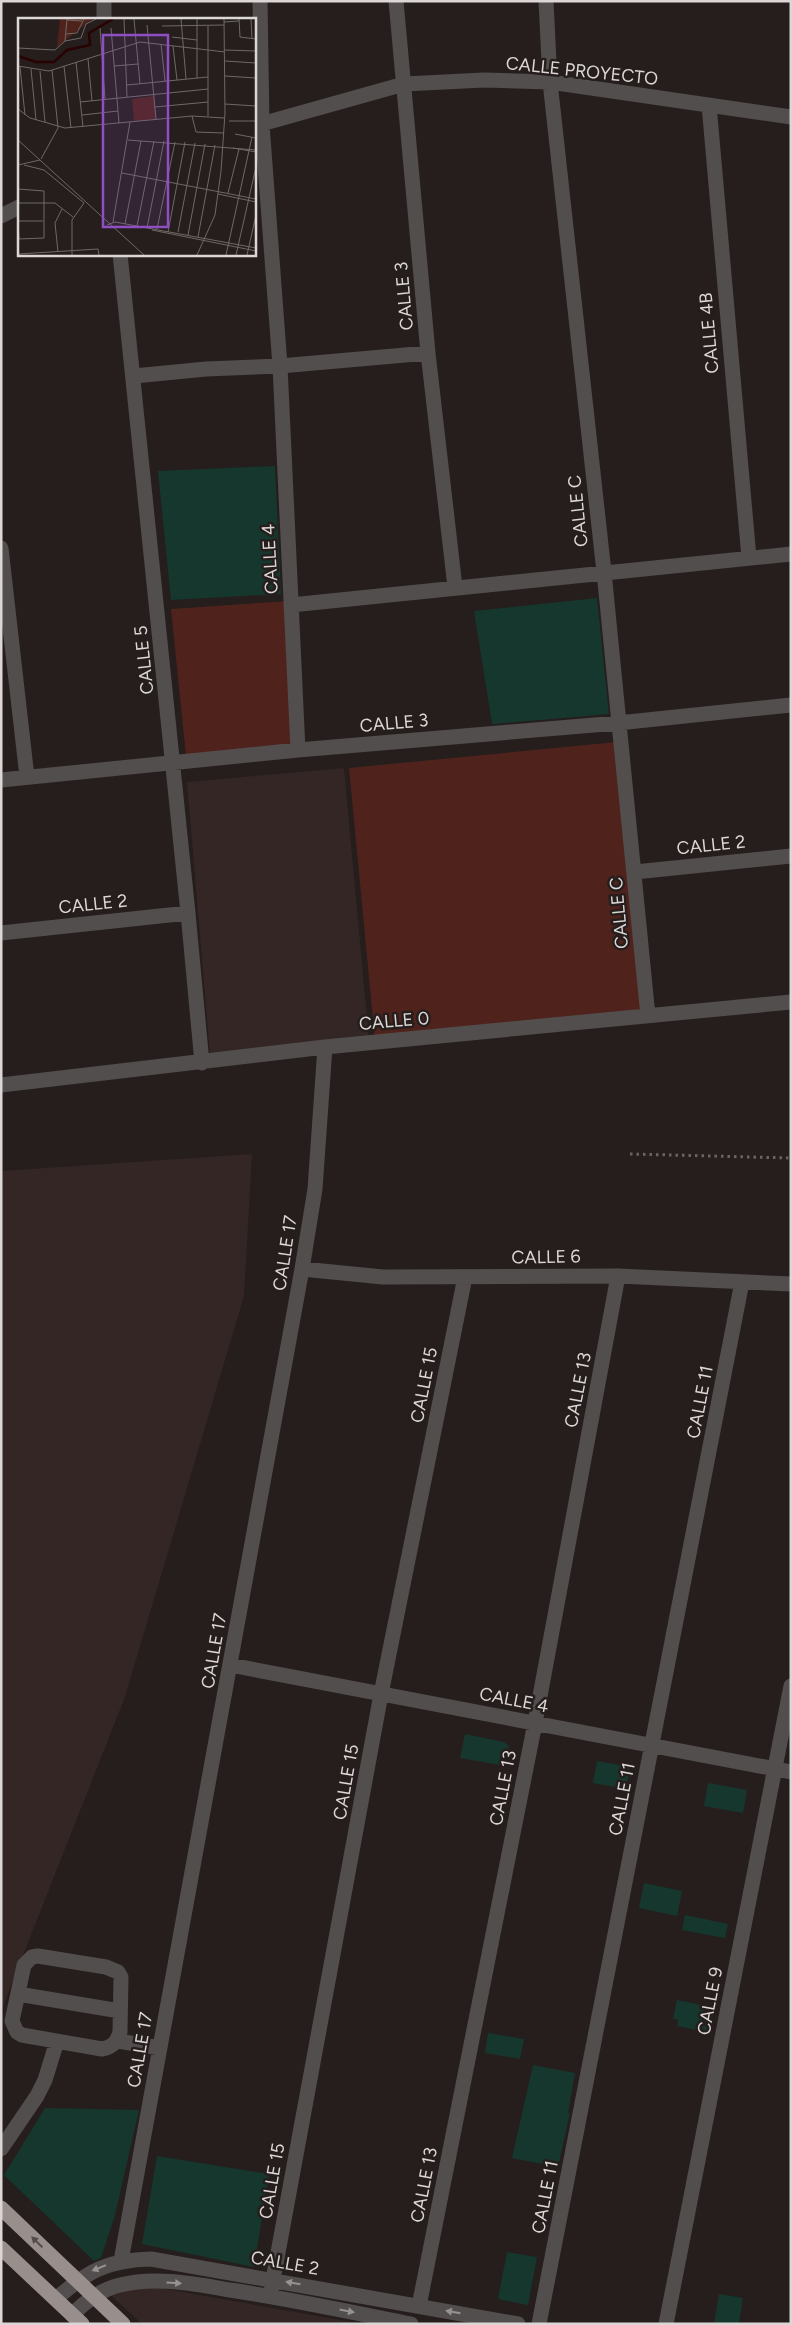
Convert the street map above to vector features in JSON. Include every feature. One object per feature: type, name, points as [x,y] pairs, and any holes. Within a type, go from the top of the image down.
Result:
[{"type":"highway","points":[[1,2208],[124,2324]]},
{"type":"highway","points":[[1,2248],[77,2319]]},
{"type":"street","points":[[104,1],[104,18]]},
{"type":"street","name":"CALLE 4","points":[[260,1],[258,125],[280,366],[298,750]]},
{"type":"street","name":"CALLE 3","points":[[396,1],[428,353],[455,587]]},
{"type":"street","name":"CALLE C","points":[[546,1],[550,82],[604,572],[648,1016]]},
{"type":"street","name":"CALLE PROYECTO","points":[[258,125],[404,84],[484,80],[550,82],[791,117]]},
{"type":"street","name":"CALLE 4B","points":[[709,105],[749,558]]},
{"type":"street","points":[[1,216],[18,208]]},
{"type":"street","name":"CALLE 5","points":[[120,255],[134,376],[202,1063]]},
{"type":"street","points":[[134,376],[428,353]]},
{"type":"street","points":[[1,548],[27,777]]},
{"type":"street","points":[[291,605],[791,554]]},
{"type":"street","name":"CALLE 3","points":[[1,780],[298,750],[618,723],[791,705]]},
{"type":"street","name":"CALLE 2","points":[[634,872],[791,856]]},
{"type":"street","name":"CALLE 2","points":[[1,933],[188,913]]},
{"type":"street","name":"CALLE 0","points":[[1,1085],[202,1063],[324,1047],[791,1002]]},
{"type":"street","name":"CALLE 17","points":[[121,2260],[302,1270],[315,1189],[324,1047]]},
{"type":"street","name":"CALLE 6","points":[[302,1270],[383,1277],[618,1276],[791,1284]]},
{"type":"street","name":"CALLE 13","points":[[419,2306],[535,1723],[618,1276]]},
{"type":"street","name":"CALLE 15","points":[[270,2296],[381,1694],[465,1277]]},
{"type":"street","name":"CALLE 11","points":[[539,2324],[742,1282]]},
{"type":"street","name":"CALLE 4","points":[[230,1665],[791,1772]]},
{"type":"street","name":"CALLE 9","points":[[666,2324],[791,1686]]},
{"type":"street","points":[[38,1956],[106,1967],[118,1972],[121,1977],[120,2011],[118,2040],[108,2048],[102,2049],[57,2042],[17,2032],[12,2021],[24,1965],[32,1957],[38,1956]]},
{"type":"street","points":[[18,1994],[120,2011]]},
{"type":"street","points":[[118,2040],[160,2048]]},
{"type":"street","points":[[1,2149],[37,2096],[45,2080],[57,2042]]},
{"type":"street","name":"CALLE 2","points":[[56,2299],[76,2280],[93,2270],[121,2260],[151,2259],[273,2279],[518,2324]]},
{"type":"street","name":"CALLE 2","points":[[77,2319],[93,2296],[119,2285],[152,2282],[195,2284],[270,2296],[411,2324]]},
{"type":"path","points":[[630,1154],[791,1158]]},
{"type":"shaded area","points":[[288,601],[297,753],[187,765],[171,609]]},
{"type":"shaded area","points":[[617,742],[643,1011],[375,1040],[349,768]]},
{"type":"shaded area","points":[[344,768],[369,1039],[210,1055],[187,782]]},
{"type":"shaded area","points":[[252,1154],[244,1296],[125,1697],[1,2011],[1,1171]]},
{"type":"shaded area","points":[[132,2283],[363,2324],[142,2324],[105,2290]]},
{"type":"building","points":[[275,466],[281,594],[171,600],[158,471]]},
{"type":"building","points":[[597,598],[609,714],[492,724],[474,611]]},
{"type":"building","points":[[465,1734],[504,1742],[509,1746],[505,1766],[460,1758]]},
{"type":"building","points":[[597,1761],[630,1767],[626,1789],[593,1783]]},
{"type":"building","points":[[708,1783],[747,1790],[743,1813],[704,1806]]},
{"type":"building","points":[[644,1883],[682,1891],[677,1916],[639,1908]]},
{"type":"building","points":[[685,1915],[728,1924],[725,1938],[682,1930]]},
{"type":"building","points":[[677,2000],[711,2007],[706,2032],[677,2026],[678,2020],[673,2019]]},
{"type":"building","points":[[488,2033],[524,2039],[520,2059],[485,2053]]},
{"type":"building","points":[[533,2065],[575,2073],[568,2113],[570,2113],[558,2167],[512,2158]]},
{"type":"building","points":[[45,2108],[139,2110],[115,2215],[101,2258],[94,2261],[4,2175]]},
{"type":"building","points":[[157,2156],[269,2174],[254,2267],[142,2244]]},
{"type":"building","points":[[507,2252],[537,2257],[528,2305],[498,2299]]},
{"type":"building","points":[[719,2294],[743,2298],[739,2324],[714,2324]]}]
